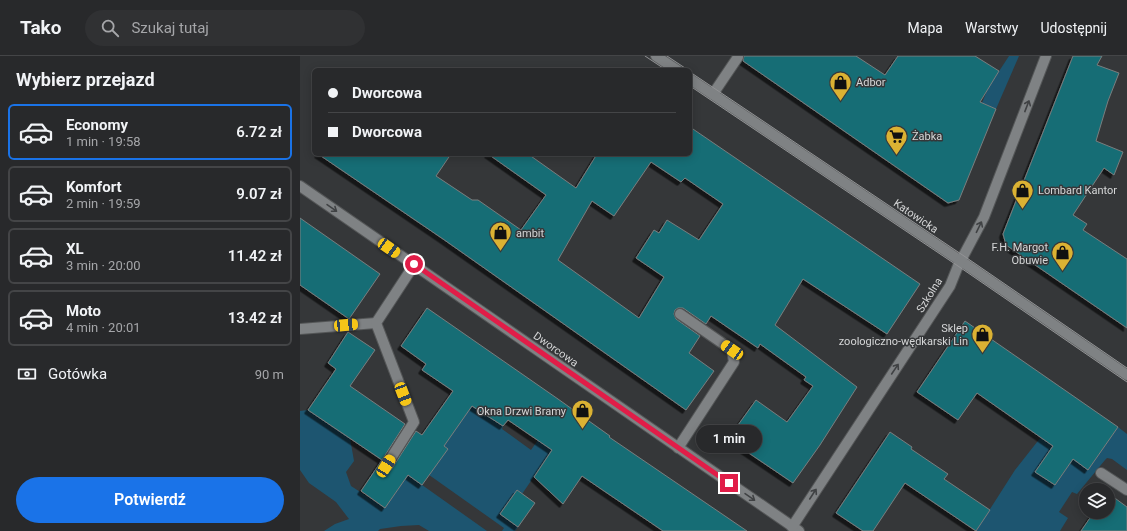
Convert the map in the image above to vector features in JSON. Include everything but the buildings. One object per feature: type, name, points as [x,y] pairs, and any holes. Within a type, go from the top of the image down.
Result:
[{"type":"street","points":[[656,56],[674,68]]},
{"type":"street","name":"Szkolna","points":[[795,529],[950,286],[984,217],[1046,56]]},
{"type":"street","points":[[713,94],[738,57]]},
{"type":"street","name":"Katowicka","points":[[692,80],[961,261],[1127,375]]},
{"type":"street","name":"Dworcowa","points":[[300,186],[795,529]]},
{"type":"street","points":[[376,323],[414,264]]},
{"type":"street","points":[[678,448],[734,362],[732,350],[680,314]]},
{"type":"street","points":[[300,329],[376,323]]},
{"type":"street","points":[[376,323],[414,422],[386,466]]},
{"type":"street","points":[[1101,473],[1127,490]]},
{"type":"shaded area","points":[[1009,56],[1019,56],[996,109],[982,103],[988,88]]},
{"type":"shaded area","points":[[467,390],[490,417],[503,426],[502,429],[531,450],[538,440],[565,459],[544,462],[522,494],[517,490],[500,514],[518,527],[515,531],[502,531],[504,528],[415,465],[448,449],[444,446]]},
{"type":"shaded area","points":[[308,410],[350,438],[354,461],[346,472],[351,486],[385,508],[408,475],[487,531],[429,531],[419,525],[380,529],[378,531],[324,531],[335,524],[349,519],[336,502],[309,483],[300,470],[300,411]]},
{"type":"shaded area","points":[[1118,427],[1127,434],[1127,470],[1112,459],[1107,458],[1086,483],[1079,483],[1079,492],[1077,494],[1072,492],[1059,512],[1068,518],[1060,531],[976,531],[1015,470],[1041,437],[1053,446],[1036,472],[1055,485],[1073,459],[1088,470]]},
{"type":"tram line","points":[[645,56],[663,68]]},
{"type":"tram line","points":[[667,56],[685,68]]},
{"type":"tram line","points":[[692,73],[964,256],[1127,368]]},
{"type":"tram line","points":[[692,87],[958,266],[1127,382]]},
{"type":"place","name":"Adbor","points":[[841,102]]},
{"type":"place","name":"Żabka","points":[[896,156]]},
{"type":"place","name":"Lombard Kantor","points":[[1022,210]]},
{"type":"place","name":"ambit","points":[[501,252]]},
{"type":"place","name":"F.H. Margot Obuwie","points":[[1063,272]]},
{"type":"place","name":"Sklep zoologiczno-wędkarski Lin","points":[[983,354]]},
{"type":"place","name":"Okna Drzwi Bramy","points":[[582,430]]},
{"type":"route","points":[[414,264],[729,483]]}]
